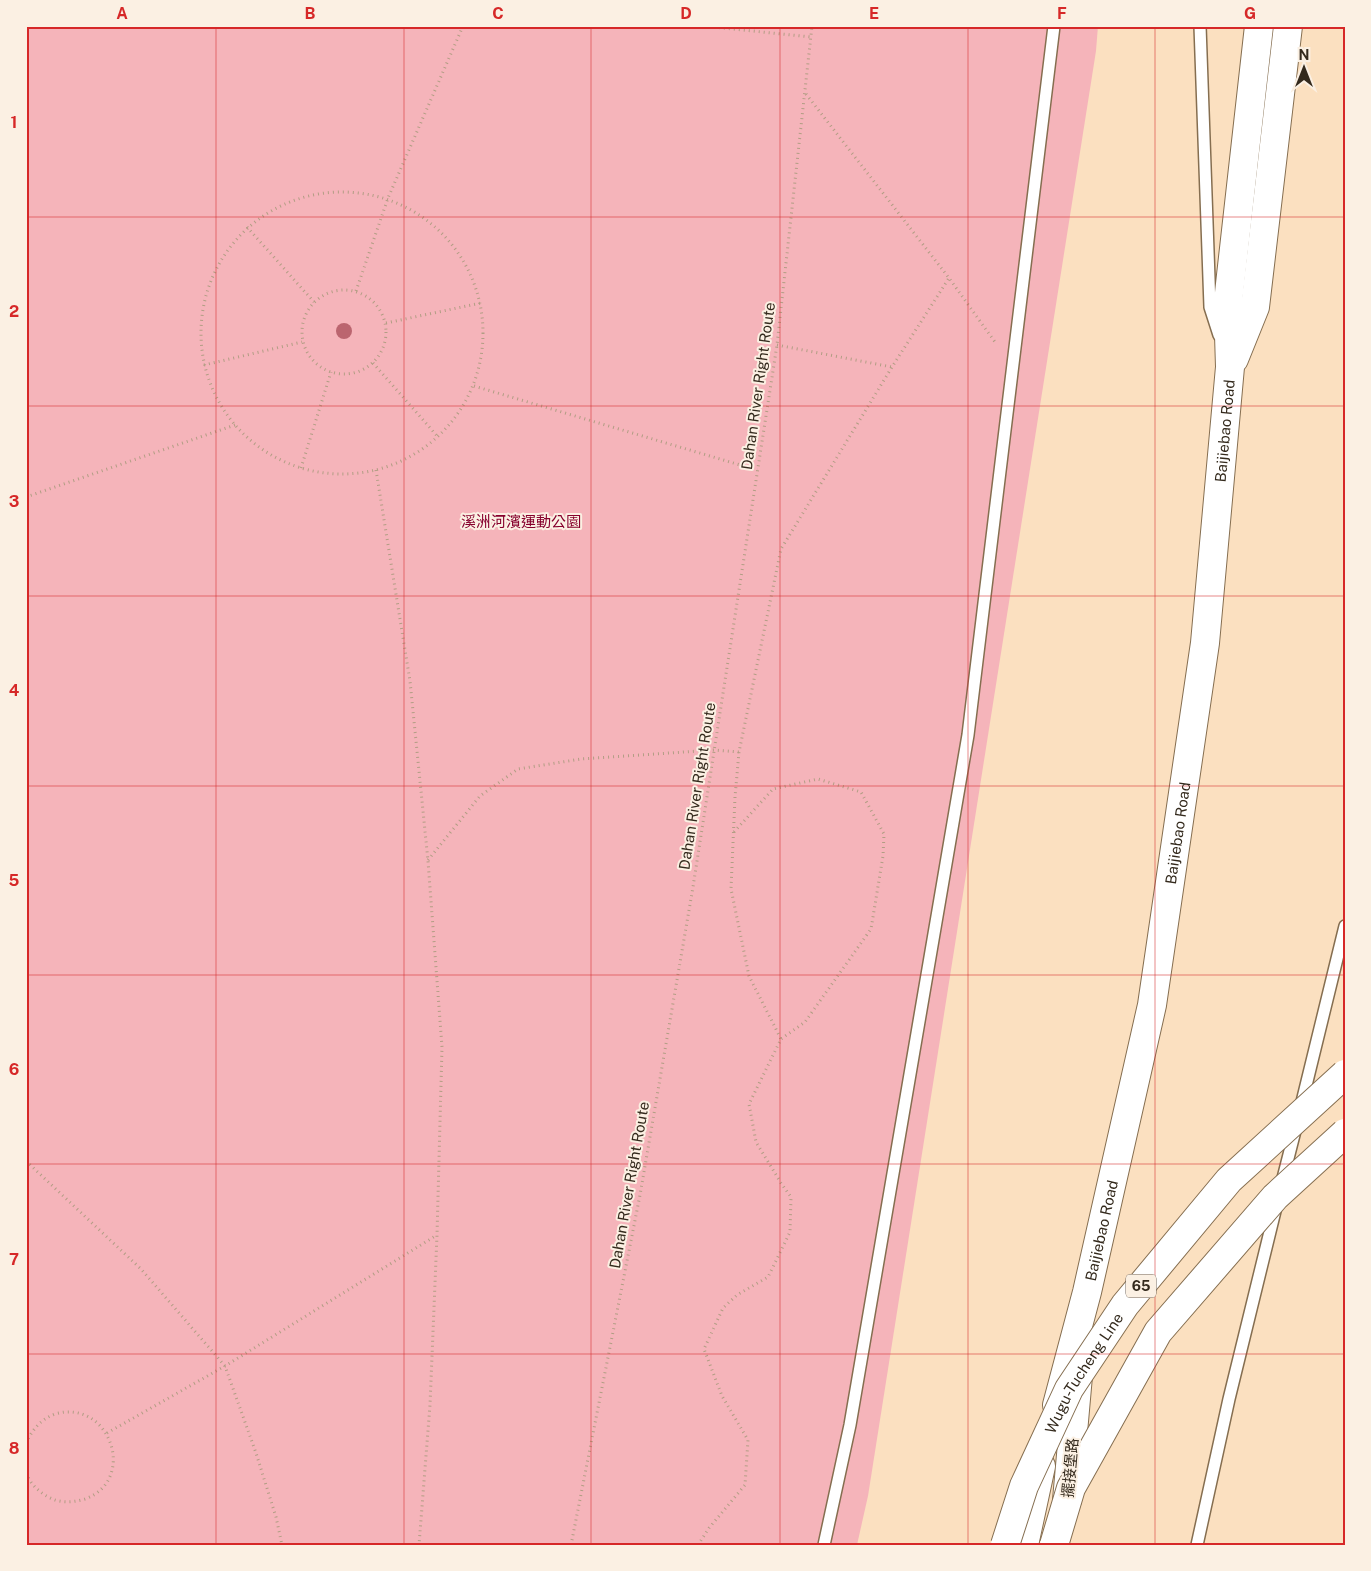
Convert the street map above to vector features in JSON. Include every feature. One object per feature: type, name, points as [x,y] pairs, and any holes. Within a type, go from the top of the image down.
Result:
[{"type":"main road","name":"Baijiebao Road","points":[[1087,1292],[1152,1005],[1206,644],[1230,367],[1228,302],[1259,26]]},
{"type":"main road","name":"Baijiebao Road","points":[[1230,367],[1255,307],[1288,26]]},
{"type":"main road","name":"Wugu-Tucheng Line","points":[[1005,1545],[1024,1486],[1070,1389],[1126,1305],[1230,1180],[1345,1074]]},
{"type":"main road","points":[[1054,1545],[1071,1488],[1158,1332],[1275,1196],[1345,1133]]},
{"type":"main road","name":"擺接堡路","points":[[1024,1545],[1045,1448],[1087,1292]]},
{"type":"main road","name":"擺接堡路","points":[[1063,1545],[1087,1292]]},
{"type":"lane","points":[[824,1545],[850,1425],[968,735],[1054,26]]},
{"type":"lane","points":[[1200,26],[1210,308],[1230,367]]},
{"type":"lane","points":[[1197,1545],[1230,1399],[1345,926]]},
{"type":"path","points":[[356,291],[388,198],[463,26]]},
{"type":"path","points":[[704,26],[811,37]]},
{"type":"path","name":"Dahan River Right Route","points":[[571,1545],[640,1195],[693,887],[776,346],[806,94],[812,26]]},
{"type":"path","points":[[806,94],[995,342]]},
{"type":"path","points":[[338,191],[388,198],[430,222],[457,250],[463,258],[481,303],[484,345],[474,386],[459,413],[438,437],[409,457],[376,470],[338,474],[301,468],[265,451],[235,425],[216,397],[204,364],[201,315],[216,267],[247,228],[289,201],[338,191]]},
{"type":"path","points":[[247,228],[314,302]]},
{"type":"path","points":[[781,1040],[749,976],[731,889],[739,752],[781,549],[948,278]]},
{"type":"path","points":[[341,289],[356,291],[370,298],[380,309],[386,323],[387,338],[382,352],[373,363],[360,371],[346,375],[331,372],[318,366],[308,355],[302,342],[301,327],[305,314],[314,302],[326,293],[341,289]]},
{"type":"path","points":[[386,323],[481,303]]},
{"type":"path","points":[[204,364],[302,342]]},
{"type":"path","points":[[776,346],[892,367]]},
{"type":"path","points":[[373,363],[438,437]]},
{"type":"path","points":[[301,468],[331,372]]},
{"type":"path","points":[[474,386],[757,470]]},
{"type":"path","points":[[26,497],[235,425]]},
{"type":"path","points":[[376,470],[410,680],[428,861],[442,1047],[430,1405],[419,1545]]},
{"type":"path","points":[[428,861],[480,796],[518,769],[581,758],[714,750],[739,752]]},
{"type":"path","points":[[698,1545],[708,1528],[744,1485],[748,1440],[722,1396],[704,1349],[723,1308],[736,1295],[768,1278],[790,1232],[791,1196],[756,1142],[749,1104],[781,1040],[804,1022],[871,929],[883,856],[884,834],[861,792],[818,779],[773,789],[733,833]]},
{"type":"path","points":[[26,1161],[141,1269],[225,1366],[256,1452],[276,1517],[282,1545]]},
{"type":"path","points":[[107,1433],[225,1366],[437,1235]]},
{"type":"path","points":[[26,1443],[31,1432],[41,1422],[54,1414],[69,1412],[84,1415],[97,1422],[107,1433],[114,1461],[110,1476],[102,1488],[90,1497],[76,1502],[61,1502],[47,1497],[35,1488],[26,1472]]},
{"type":"green space","name":"溪洲河濱運動公園","points":[[26,26],[1098,26],[1096,51],[868,1496],[857,1545],[26,1545]]}]
